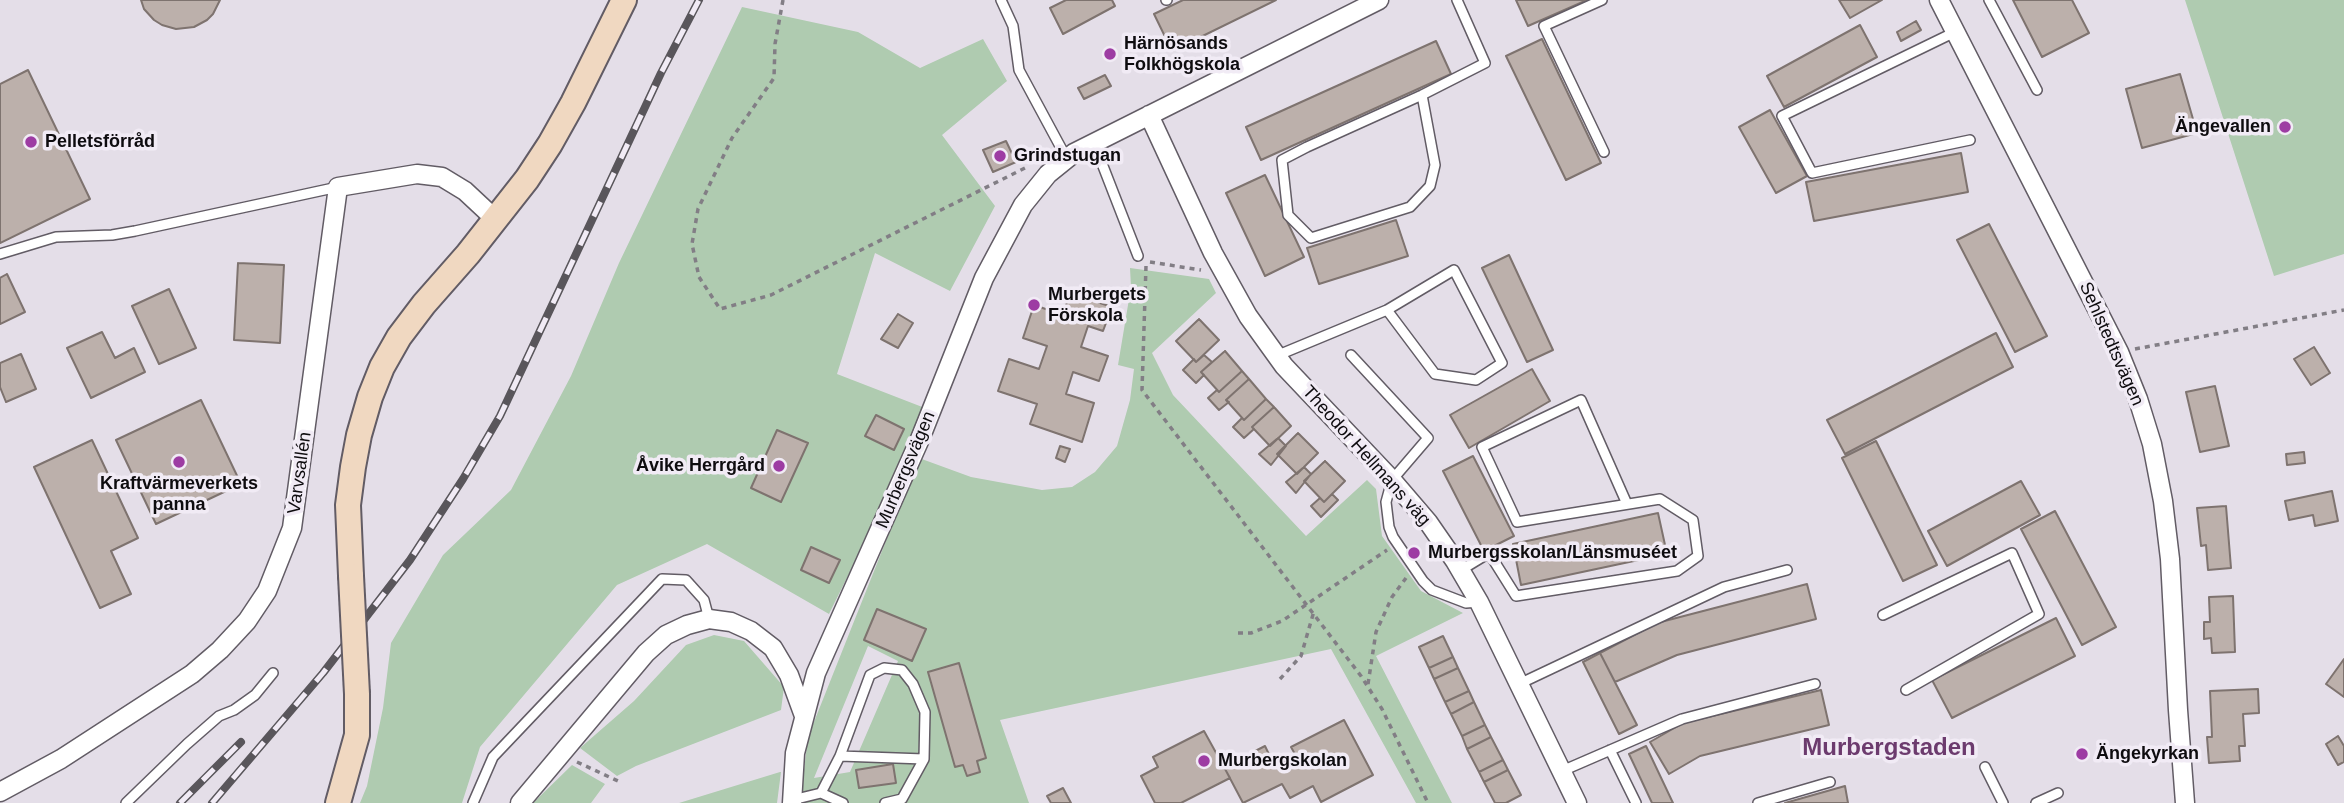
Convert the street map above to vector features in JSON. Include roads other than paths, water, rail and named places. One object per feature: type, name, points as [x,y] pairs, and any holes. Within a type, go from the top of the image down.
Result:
[{"type":"street","points":[[338,803],[356,735],[357,694],[348,505],[359,435],[370,397],[382,367],[399,337],[495,219],[550,144],[624,0]]},
{"type":"street","name":"Sehlstedtsvägen","points":[[1939,0],[2119,352],[2152,444],[2170,559],[2185,803]]},
{"type":"street","name":"Murbergsvägen","points":[[792,802],[795,753],[816,673],[920,439],[984,278],[1023,205],[1064,154],[1094,143],[1376,1]]},
{"type":"street","name":"Theodor Hellmans väg","points":[[1149,115],[1248,316],[1276,356],[1428,522],[1461,570],[1577,803]]},
{"type":"street","points":[[338,187],[404,175],[442,177],[465,191],[495,219]]},
{"type":"street","name":"Varvsallén","points":[[0,792],[61,759],[192,674],[220,650],[247,621],[267,591],[292,528],[299,490],[338,187]]},
{"type":"street","points":[[520,803],[646,653],[666,635],[687,625],[709,619],[731,622],[751,631],[773,648],[789,675],[804,716]]},
{"type":"lane","points":[[1001,0],[1013,26],[1019,70],[1064,154]]},
{"type":"lane","points":[[1422,95],[1435,165],[1430,186],[1410,207],[1311,238],[1289,215],[1282,160],[1485,63],[1457,0]]},
{"type":"lane","points":[[1602,0],[1544,26],[1604,152]]},
{"type":"lane","points":[[1989,0],[2037,90]]},
{"type":"lane","points":[[1955,32],[1782,116],[1812,173],[1969,140]]},
{"type":"lane","points":[[1094,143],[1138,256]]},
{"type":"lane","points":[[0,254],[56,237],[135,232],[338,187]]},
{"type":"lane","points":[[1276,356],[1387,310],[1454,270],[1502,363],[1476,380],[1435,374],[1387,310]]},
{"type":"lane","points":[[1351,355],[1428,438],[1392,480],[1386,502],[1387,516],[1397,543],[1432,590],[1466,603],[1479,602]]},
{"type":"lane","points":[[1461,570],[1489,553],[1516,596],[1677,571],[1698,556],[1693,520],[1660,499],[1517,522],[1482,447],[1581,400],[1627,504]]},
{"type":"lane","points":[[1883,615],[2012,553],[2039,614],[1906,690]]},
{"type":"lane","points":[[1518,684],[1724,587],[1787,570]]},
{"type":"lane","points":[[472,803],[494,757],[662,579],[686,580],[704,600],[709,619]]},
{"type":"lane","points":[[821,793],[840,756],[870,675],[884,668],[902,670],[913,684],[925,712],[924,759],[902,801],[885,803]]},
{"type":"lane","points":[[126,803],[187,744],[219,716],[234,710],[255,695],[274,673]]},
{"type":"lane","points":[[1562,771],[1682,719],[1815,684]]},
{"type":"lane","points":[[1610,750],[1636,803]]},
{"type":"lane","points":[[840,756],[924,759]]},
{"type":"lane","points":[[1985,767],[2003,803]]},
{"type":"lane","points":[[1758,803],[1830,782]]},
{"type":"lane","points":[[792,802],[821,793],[843,803]]},
{"type":"lane","points":[[2036,803],[2058,793]]},
{"type":"railway","points":[[212,803],[323,673],[410,560],[463,479],[500,416],[661,73],[699,0]]},
{"type":"railway","points":[[180,803],[241,742]]},
{"type":"place","name":"Härnösands Folkhögskola","points":[[1110,54]]},
{"type":"place","name":"Ängevallen","points":[[2285,127]]},
{"type":"place","name":"Pelletsförråd","points":[[31,142]]},
{"type":"place","name":"Grindstugan","points":[[1000,156]]},
{"type":"place","name":"Murbergets Förskola","points":[[1034,305]]},
{"type":"place","name":"Kraftvärmeverkets panna","points":[[179,462]]},
{"type":"place","name":"Åvike Herrgård","points":[[779,466]]},
{"type":"place","name":"Murbergsskolan/Länsmuséet","points":[[1414,553]]},
{"type":"place","name":"Ängekyrkan","points":[[2082,754]]},
{"type":"place","name":"Murbergskolan","points":[[1204,761]]},
{"type":"district","name":"Murbergstaden","points":[[1889,748]]}]
